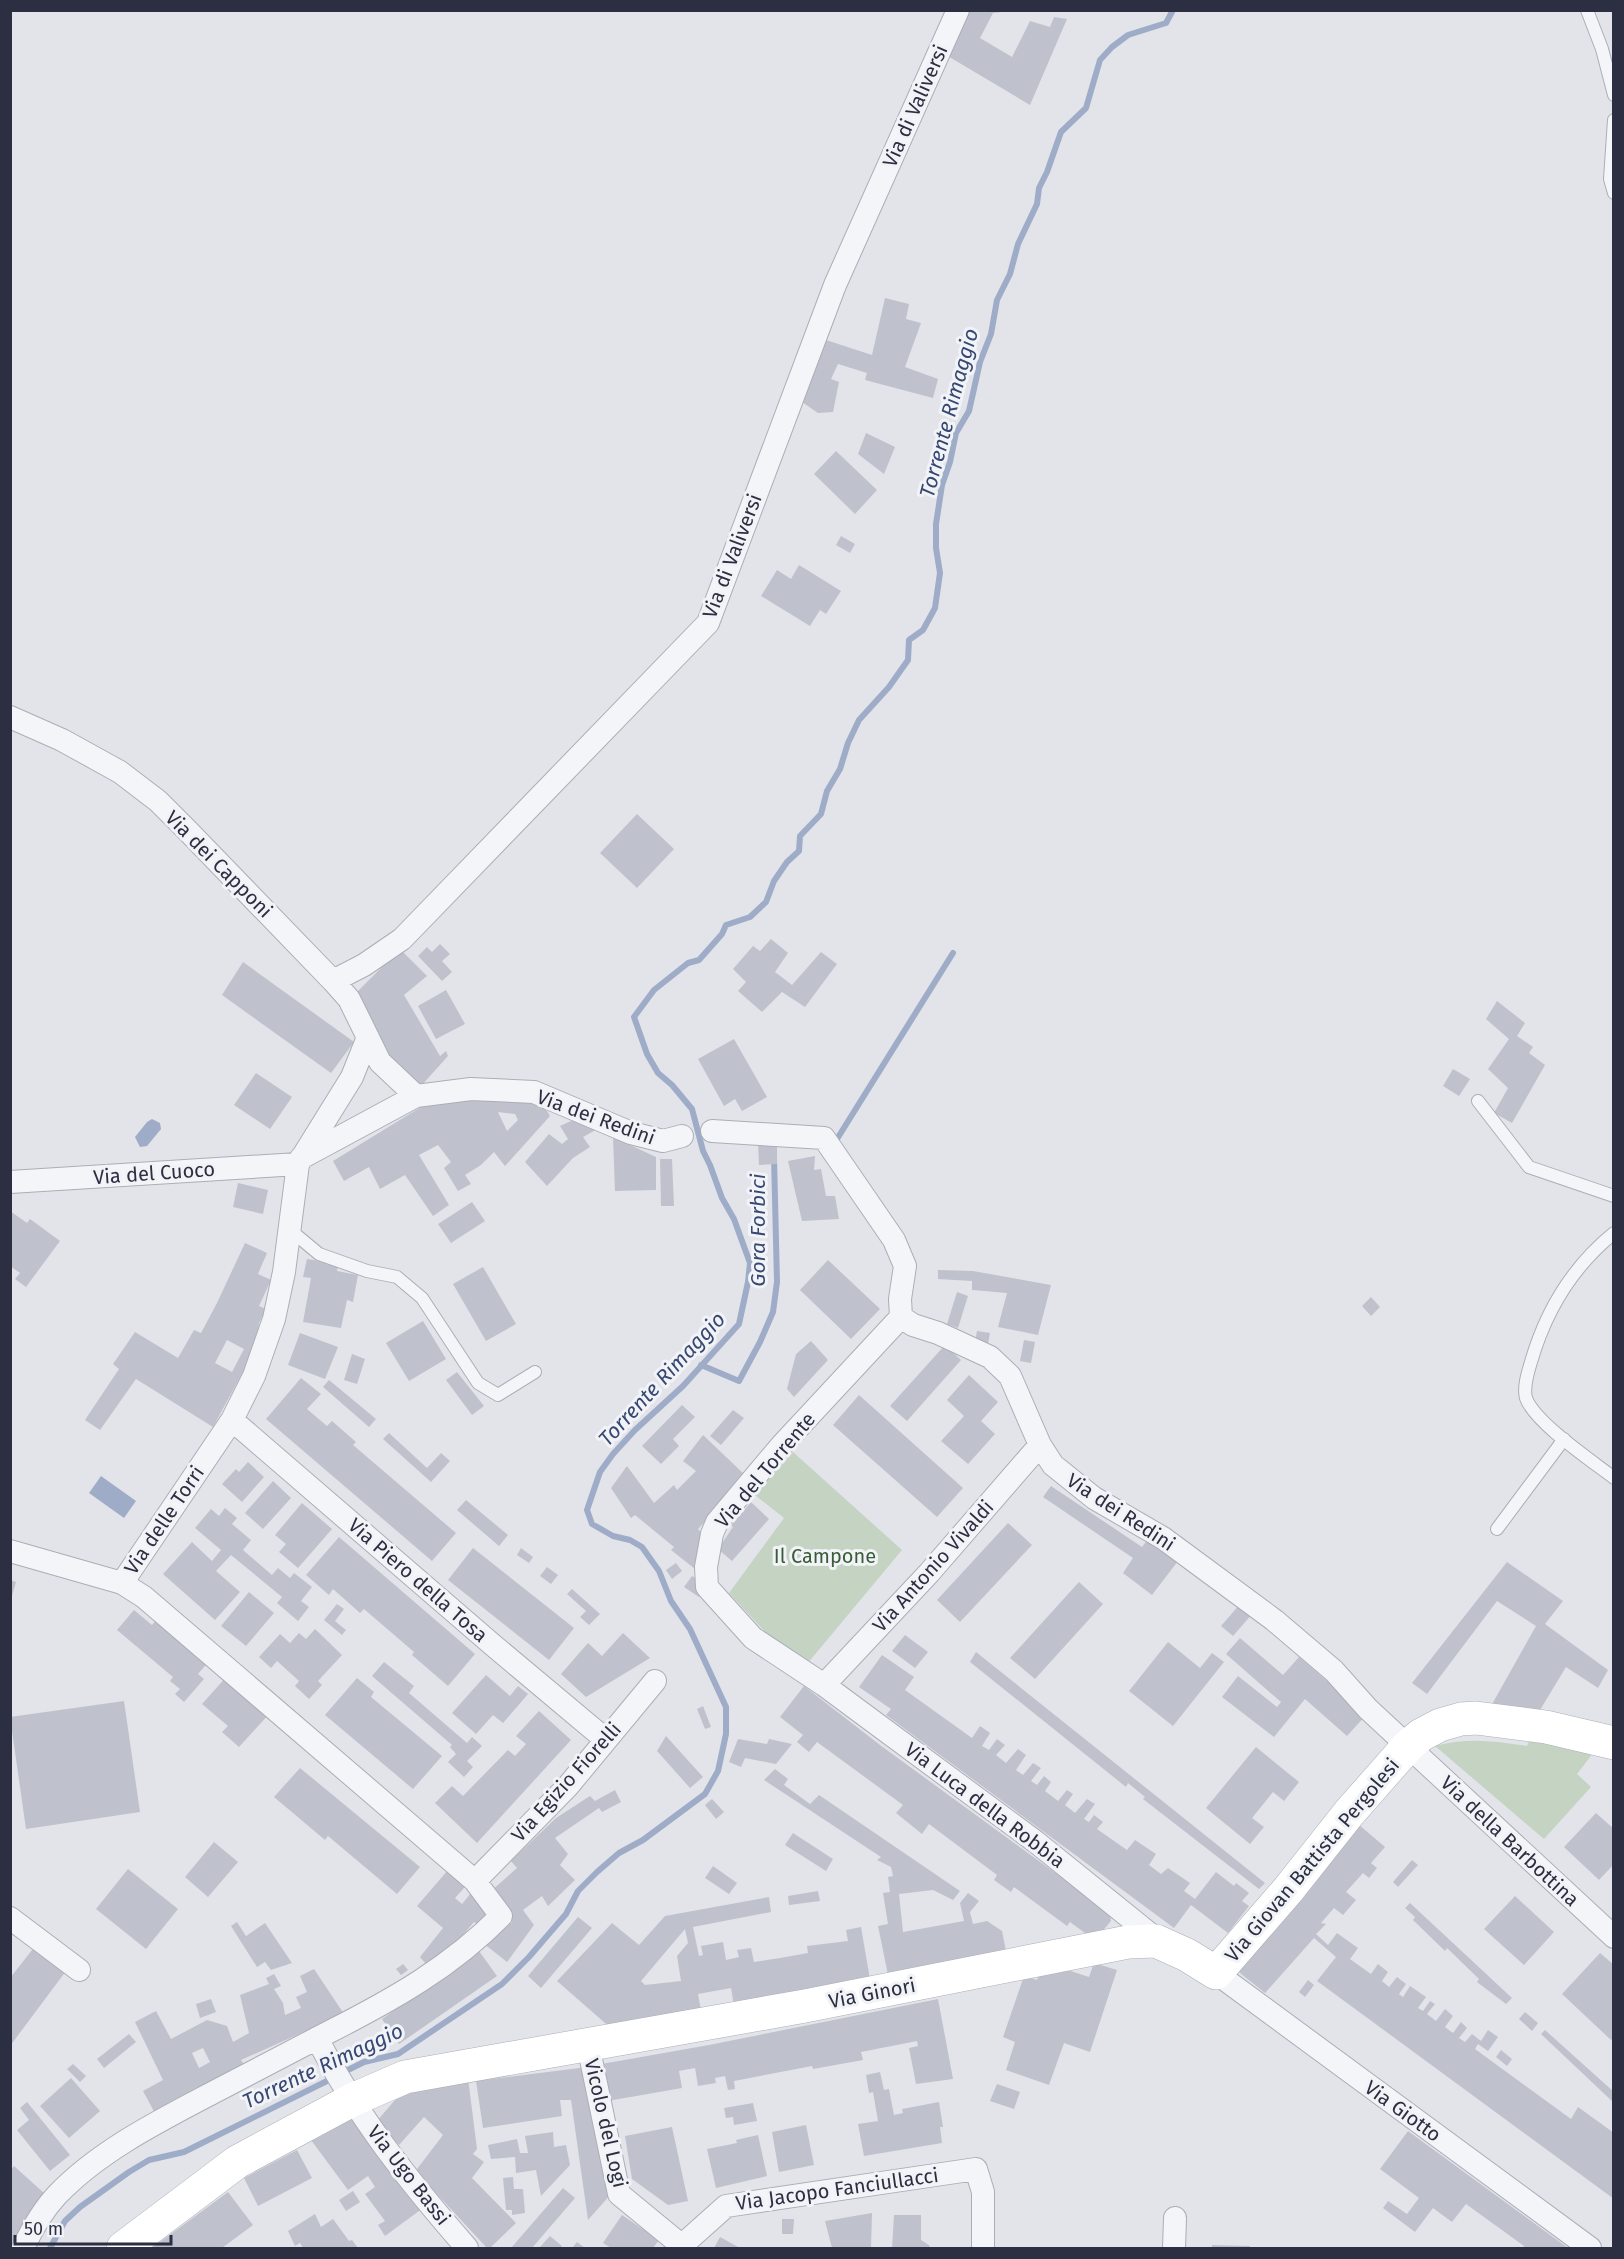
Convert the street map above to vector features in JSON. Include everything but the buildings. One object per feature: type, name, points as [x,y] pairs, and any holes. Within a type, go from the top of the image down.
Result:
[{"type":"street","name":"Via di Valiversi","points":[[333,981],[364,965],[402,939],[708,623],[835,285],[958,10]]},
{"type":"street","name":"Via dei Capponi","points":[[10,717],[62,740],[113,768],[158,801],[349,999],[380,1062],[416,1096]]},
{"type":"street","name":"Via delle Torri","points":[[321,2045],[436,1972],[478,1940],[501,1916],[475,1881],[144,1597],[122,1583],[232,1420],[261,1360],[274,1319],[300,1161],[352,1077],[368,1037]]},
{"type":"street","name":"Via dei Redini","points":[[416,1096],[471,1089],[534,1092],[631,1133],[663,1141],[682,1136]]},
{"type":"street","points":[[300,1161],[416,1096]]},
{"type":"street","points":[[712,1131],[824,1138],[894,1240],[905,1266],[900,1299],[901,1317]]},
{"type":"street","name":"Via del Cuoco","points":[[10,1182],[300,1161]]},
{"type":"street","name":"Via dei Redini","points":[[901,1317],[913,1325],[975,1349],[1002,1367],[1010,1376],[1040,1445],[1053,1465],[1094,1498],[1163,1538],[1274,1620],[1334,1671],[1368,1709],[1408,1746]]},
{"type":"street","name":"Via del Torrente","points":[[753,1638],[707,1587],[706,1567],[712,1534],[717,1522],[781,1446],[901,1317]]},
{"type":"street","name":"Via Piero della Tosa","points":[[232,1420],[605,1739]]},
{"type":"street","name":"Via Antonio Vivaldi","points":[[824,1685],[930,1573],[1040,1445]]},
{"type":"street","points":[[10,1551],[122,1583]]},
{"type":"street","name":"Via Luca della Robbia","points":[[753,1638],[824,1685],[1036,1842],[1156,1941],[1216,1973]]},
{"type":"street","name":"Via Egizio Fiorelli","points":[[475,1881],[568,1786],[655,1681]]},
{"type":"street","name":"Via Giovan Battista Pergolesi","points":[[1216,1973],[1408,1746],[1440,1725],[1461,1719],[1476,1718],[1546,1727],[1614,1743]]},
{"type":"street","name":"Via della Barbottina","points":[[1408,1746],[1614,1937]]},
{"type":"street","points":[[10,1918],[79,1970]]},
{"type":"street","name":"Via Ginori","points":[[123,2248],[237,2162],[347,2091],[405,2077],[805,2007],[1128,1942],[1156,1941]]},
{"type":"street","name":"Via Giotto","points":[[1216,1973],[1590,2248]]},
{"type":"street","points":[[23,2248],[30,2232],[49,2204],[88,2167],[189,2105],[321,2045]]},
{"type":"street","name":"Via Ugo Bassi","points":[[321,2045],[347,2091],[428,2203],[467,2248]]},
{"type":"street","name":"Vicolo del Logi","points":[[588,2045],[619,2194],[680,2247]]},
{"type":"street","name":"Via Jacopo Fanciullacci","points":[[680,2247],[726,2206],[976,2169],[983,2192],[983,2248]]},
{"type":"street","points":[[1174,2248],[1175,2218]]},
{"type":"lane","points":[[1587,10],[1602,49],[1614,95]]},
{"type":"lane","points":[[1614,120],[1610,179],[1614,193]]},
{"type":"lane","points":[[1478,1101],[1530,1167],[1614,1196]]},
{"type":"lane","points":[[289,1229],[319,1254],[367,1271],[397,1277],[422,1298],[478,1383],[498,1395],[535,1372]]},
{"type":"lane","points":[[1614,1233],[1599,1244],[1550,1308],[1536,1343],[1526,1378],[1526,1397],[1537,1415],[1614,1478]]},
{"type":"lane","points":[[1497,1529],[1564,1439]]},
{"type":"green space","name":"Il Campone","points":[[793,1452],[902,1550],[807,1664],[768,1635],[729,1593],[784,1518],[755,1495]]},
{"type":"green space","points":[[1532,1734],[1597,1748],[1577,1774],[1591,1787],[1544,1839],[1435,1746],[1469,1741],[1492,1741],[1527,1746]]},
{"type":"water","points":[[152,1119],[160,1123],[161,1129],[147,1146],[140,1147],[135,1137]]},
{"type":"water","points":[[101,1476],[136,1501],[124,1518],[89,1493]]},
{"type":"waterway","name":"Torrente Rimaggio","points":[[342,2073],[364,2062],[398,2054],[502,1984],[566,1914],[578,1891],[597,1872],[619,1853],[643,1840],[705,1794],[718,1771],[726,1734],[726,1707],[690,1629],[671,1601],[659,1571],[642,1547],[630,1540],[613,1536],[592,1524],[587,1510],[600,1472],[613,1454],[635,1430],[683,1386],[739,1324],[750,1263],[734,1219],[722,1198],[703,1151],[692,1109],[672,1085],[658,1073],[647,1054],[634,1017],[654,990],[688,963],[699,960],[722,934],[726,925],[750,917],[766,902],[774,881],[787,862],[799,851],[800,836],[821,814],[827,791],[840,769],[848,743],[859,720],[889,687],[908,660],[909,640],[923,630],[935,608],[940,573],[936,548],[936,524],[942,485],[956,433],[969,411],[980,362],[991,334],[997,300],[1010,274],[1018,244],[1037,204],[1039,188],[1061,132],[1086,108],[1100,60],[1128,35],[1166,23],[1173,10]]},
{"type":"waterway","name":"Gora Forbici","points":[[837,1139],[953,953]]},
{"type":"waterway","name":"Gora Forbici","points":[[701,1365],[739,1381],[773,1312],[777,1282],[774,1157]]},
{"type":"waterway","name":"Torrente Rimaggio","points":[[50,2248],[65,2221],[80,2207],[129,2172],[149,2160],[184,2152],[333,2078]]}]
